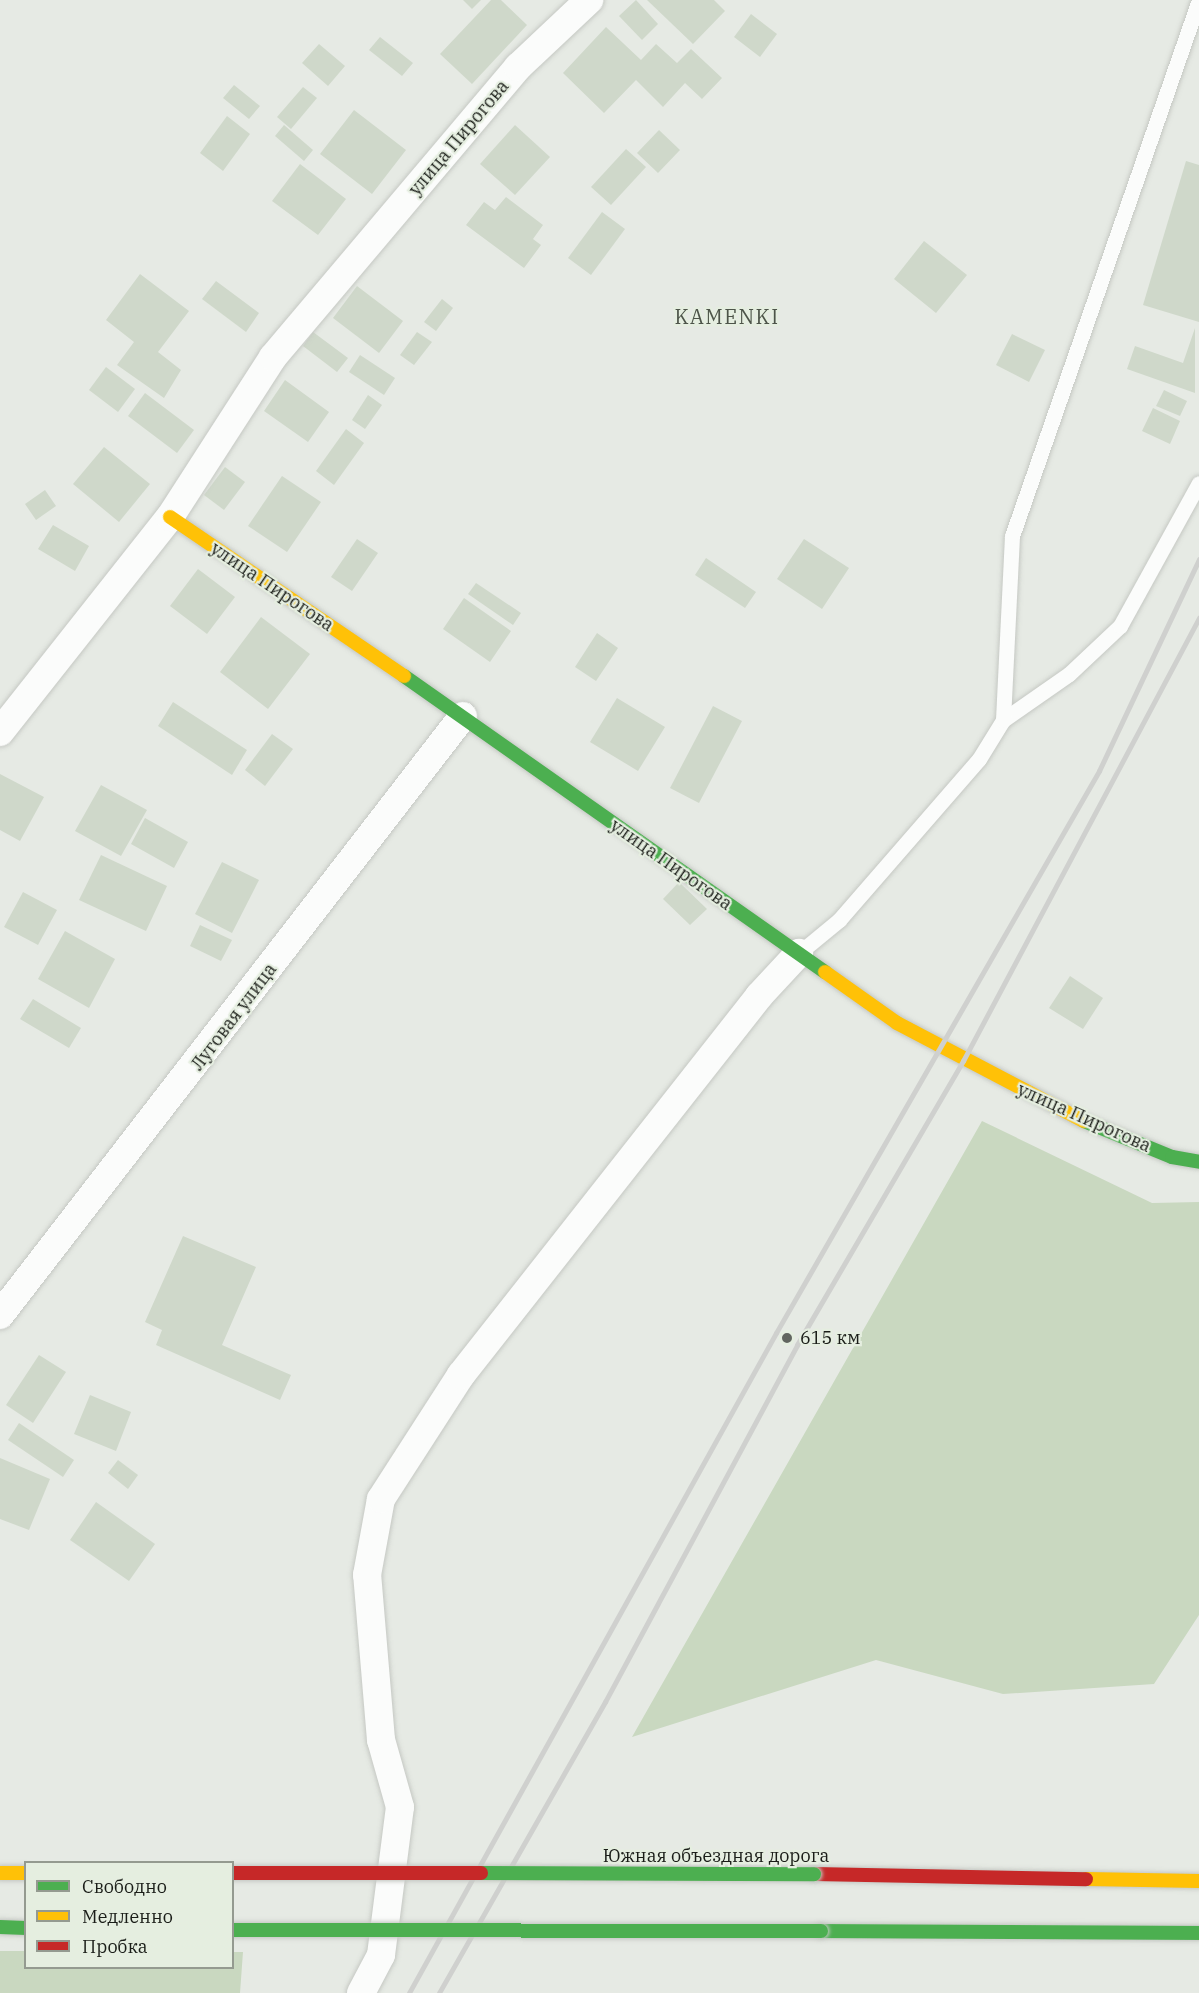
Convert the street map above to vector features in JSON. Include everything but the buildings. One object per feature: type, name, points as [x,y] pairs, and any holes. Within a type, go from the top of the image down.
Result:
[{"type":"main road","name":"улица Пирогова","points":[[170,517],[463,716],[897,1023],[963,1061],[1069,1115],[1172,1157],[1199,1162]]},
{"type":"main road","points":[[0,1873],[24,1873]]},
{"type":"main road","name":"Южная объездная дорога","points":[[234,1873],[814,1874],[1199,1881]]},
{"type":"main road","points":[[0,1927],[24,1928]]},
{"type":"main road","points":[[234,1930],[1199,1933]]},
{"type":"street","name":"улица Пирогова","points":[[0,732],[170,517],[273,357],[518,67],[589,0]]},
{"type":"street","name":"Луговая улица","points":[[0,1315],[463,716]]},
{"type":"street","points":[[361,1993],[381,1955],[400,1808],[381,1740],[367,1575],[381,1498],[461,1375],[759,996],[799,953]]},
{"type":"lane","points":[[1003,720],[1012,536],[1199,0]]},
{"type":"lane","points":[[799,953],[839,920],[979,759],[1003,720],[1069,674],[1120,626],[1199,483]]},
{"type":"green space","points":[[982,1121],[1152,1203],[1199,1202],[1199,1615],[1154,1684],[1003,1694],[876,1660],[632,1737]]},
{"type":"green space","points":[[0,1951],[24,1951],[24,1969],[234,1969],[234,1952],[243,1952],[240,1993],[0,1993]]},
{"type":"railway","points":[[409,1993],[776,1333],[1099,771],[1199,559]]},
{"type":"railway","points":[[439,1993],[605,1702],[797,1345],[963,1061],[1199,618]]},
{"type":"traffic: fast","points":[[404,676],[825,972]]},
{"type":"traffic: fast","points":[[1084,1121],[1172,1157],[1199,1162]]},
{"type":"traffic: fast","points":[[481,1873],[814,1874]]},
{"type":"traffic: fast","points":[[0,1927],[24,1928]]},
{"type":"traffic: fast","points":[[234,1930],[821,1931]]},
{"type":"traffic: fast","points":[[821,1931],[1199,1933]]},
{"type":"traffic: slow","points":[[170,517],[404,676]]},
{"type":"traffic: slow","points":[[825,972],[897,1023],[1084,1121]]},
{"type":"traffic: slow","points":[[0,1873],[24,1873]]},
{"type":"traffic: slow","points":[[1086,1879],[1199,1881]]},
{"type":"traffic: jam","points":[[234,1873],[481,1873]]},
{"type":"traffic: jam","points":[[814,1874],[1086,1879]]},
{"type":"place","name":"615 км","points":[[787,1338]]},
{"type":"district","name":"KAMENKI","points":[[727,316]]}]
